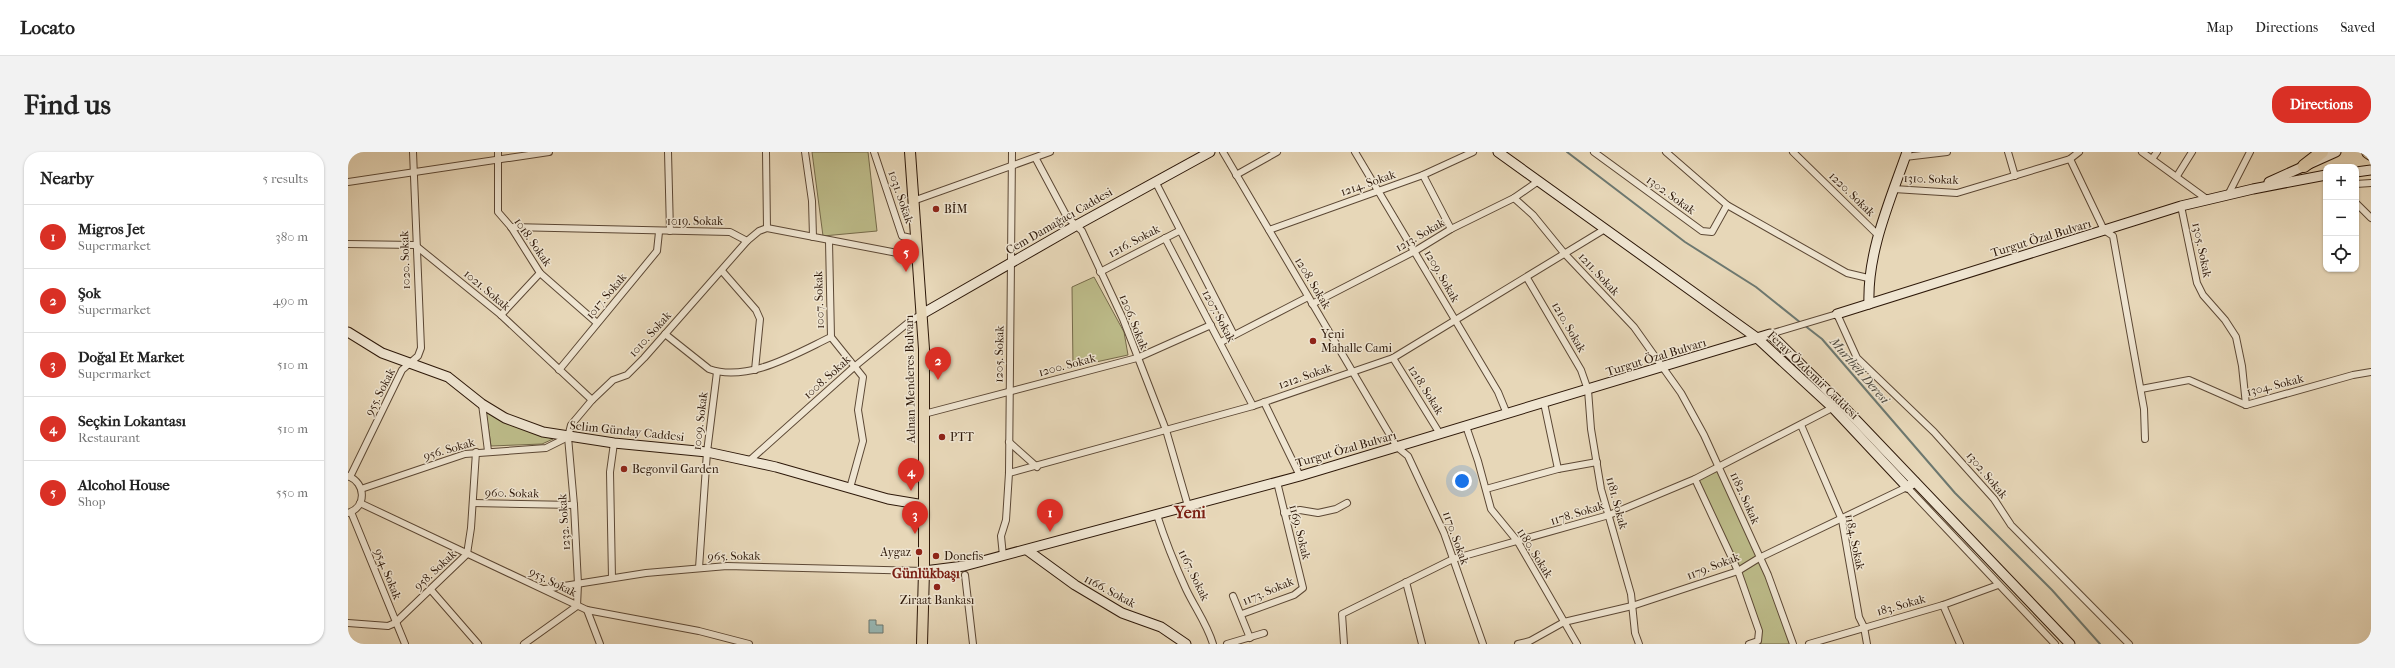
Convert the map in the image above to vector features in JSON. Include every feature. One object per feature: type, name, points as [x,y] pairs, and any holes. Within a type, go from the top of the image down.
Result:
[{"type":"highway","points":[[2304,166],[2322,152]]},
{"type":"main road","name":"Adnan Menderes Bulvarı","points":[[910,155],[922,314],[924,414],[924,571],[922,644]]},
{"type":"street","name":"1020. Sokak","points":[[410,363],[418,356],[421,348],[415,245],[413,152]]},
{"type":"street","name":"1018. Sokak","points":[[498,152],[498,212],[511,227],[540,273],[597,323]]},
{"type":"street","points":[[348,182],[498,161],[549,152]]},
{"type":"street","points":[[668,152],[670,230]]},
{"type":"street","points":[[766,152],[767,228]]},
{"type":"street","points":[[805,152],[812,201],[813,236]]},
{"type":"street","name":"1031. Sokak","points":[[874,152],[902,236],[916,239]]},
{"type":"street","name":"1205. Sokak","points":[[1003,556],[1001,536],[1006,520],[1009,473],[1012,152]]},
{"type":"street","points":[[913,200],[1036,159],[1050,152]]},
{"type":"street","name":"Cem Damağacı Caddesi","points":[[922,314],[1155,181],[1210,152]]},
{"type":"street","name":"1208. Sokak","points":[[1223,152],[1312,304],[1354,371],[1397,447]]},
{"type":"street","points":[[1236,175],[1277,152]]},
{"type":"street","name":"1209. Sokak","points":[[1355,152],[1498,392],[1507,414]]},
{"type":"street","name":"1214. Sokak","points":[[1269,230],[1423,175],[1473,152]]},
{"type":"street","name":"Feray Özdemir Caddesi","points":[[1498,152],[1537,182],[1757,338],[1836,405]]},
{"type":"street","name":"1302. Sokak","points":[[1594,152],[1702,231],[1712,232],[1727,205]]},
{"type":"street","points":[[1666,152],[1727,205],[1846,273],[1868,278]]},
{"type":"street","name":"1220. Sokak","points":[[1793,152],[1879,236]]},
{"type":"street","points":[[1869,304],[1868,278],[1879,236],[1906,155],[1946,152]]},
{"type":"street","points":[[2008,152],[2015,176]]},
{"type":"street","name":"1310. Sokak","points":[[1894,189],[1957,193],[2070,159],[2080,152]]},
{"type":"street","points":[[2142,152],[2209,201]]},
{"type":"street","points":[[2152,160],[2157,152]]},
{"type":"street","points":[[2176,176],[2192,152]]},
{"type":"street","points":[[2228,195],[2250,152]]},
{"type":"street","name":"Turgut Özal Bulvarı","points":[[2253,188],[2336,152]]},
{"type":"street","name":"1206. Sokak","points":[[1036,159],[1067,217],[1082,231],[1123,319],[1166,430],[1188,506]]},
{"type":"street","points":[[2070,159],[2104,230],[2113,236],[2141,389],[2145,439]]},
{"type":"street","points":[[2359,172],[2371,170]]},
{"type":"street","points":[[1423,175],[1451,229]]},
{"type":"street","name":"Turgut Özal Bulvarı","points":[[1837,314],[2181,206],[2209,201],[2253,188],[2323,176]]},
{"type":"street","name":"1207. Sokak","points":[[1155,181],[1179,231],[1234,335]]},
{"type":"street","name":"1213. Sokak","points":[[1312,304],[1415,251],[1451,229],[1514,198],[1537,182]]},
{"type":"street","points":[[2359,184],[2371,183]]},
{"type":"street","name":"1211. Sokak","points":[[1514,198],[1533,215],[1564,253],[1634,327],[1664,367]]},
{"type":"street","name":"1305. Sokak","points":[[2181,206],[2197,283],[2203,295],[2225,320],[2236,338],[2242,366],[2246,405]]},
{"type":"street","points":[[2359,206],[2371,218]]},
{"type":"street","name":"1019. Sokak","points":[[511,227],[596,227],[659,232],[670,230],[730,232],[747,241]]},
{"type":"street","points":[[747,241],[759,231],[767,228],[918,257]]},
{"type":"street","name":"1212. Sokak","points":[[1009,473],[1037,467],[1253,406],[1393,358],[1527,278],[1564,253],[1605,229]]},
{"type":"street","name":"1216. Sokak","points":[[1100,272],[1179,231]]},
{"type":"street","name":"1017. Sokak","points":[[559,370],[657,251],[659,232]]},
{"type":"street","name":"1207. Sokak","points":[[1165,238],[1253,406]]},
{"type":"street","name":"1010. Sokak","points":[[568,438],[571,425],[592,400],[613,380],[627,375],[722,271],[747,241]]},
{"type":"street","name":"1007. Sokak","points":[[829,241],[831,337],[863,377],[858,410],[863,441],[850,488]]},
{"type":"street","points":[[348,244],[415,245]]},
{"type":"street","name":"1021. Sokak","points":[[415,245],[501,315],[592,400]]},
{"type":"street","points":[[722,271],[756,310],[760,319],[755,370]]},
{"type":"street","points":[[501,315],[540,273]]},
{"type":"street","name":"1210. Sokak","points":[[1527,278],[1581,370],[1588,390]]},
{"type":"street","points":[[1220,342],[1308,297]]},
{"type":"street","name":"1008. Sokak","points":[[749,461],[854,367],[909,322],[922,314]]},
{"type":"street","points":[[1837,314],[1770,334],[1911,484],[2070,644]]},
{"type":"street","name":"1302. Sokak","points":[[1837,314],[1857,358],[1934,432],[1994,499],[2011,525],[2130,644]]},
{"type":"street","name":"1200. Sokak","points":[[924,414],[1137,358],[1211,325]]},
{"type":"street","name":"Selim Günday Caddesi","points":[[348,332],[382,353],[448,377],[482,404],[524,425],[568,438],[707,452],[749,461],[888,499],[924,505]]},
{"type":"street","points":[[665,334],[708,369],[717,372],[767,368],[831,337]]},
{"type":"street","name":"Turgut Özal Bulvarı","points":[[924,571],[946,570],[1027,550],[1300,476],[1770,334]]},
{"type":"street","name":"1218. Sokak","points":[[1393,358],[1440,434]]},
{"type":"street","name":"955. Sokak","points":[[349,476],[402,370],[410,363]]},
{"type":"street","name":"1182. Sokak","points":[[1664,367],[1701,429],[1759,558],[1768,574],[1793,644]]},
{"type":"street","name":"1009. Sokak","points":[[700,568],[707,452],[717,372]]},
{"type":"street","name":"1304. Sokak","points":[[2141,389],[2188,380],[2246,405],[2354,375],[2371,372]]},
{"type":"street","name":"1181. Sokak","points":[[1588,390],[1601,489],[1632,606],[1635,633],[1639,644]]},
{"type":"street","points":[[1264,402],[1300,476]]},
{"type":"street","points":[[1544,403],[1558,469]]},
{"type":"street","points":[[482,404],[488,451]]},
{"type":"street","name":"1178. Sokak","points":[[1344,644],[1342,614],[1452,559],[1518,542],[1609,515],[1719,468],[1836,405]]},
{"type":"street","name":"1184. Sokak","points":[[1800,425],[1842,520],[1859,617],[1864,627],[1867,644]]},
{"type":"street","name":"1180. Sokak","points":[[1466,426],[1491,510],[1518,542],[1577,644]]},
{"type":"street","name":"956. Sokak","points":[[361,489],[476,452],[546,448],[568,438]]},
{"type":"street","name":"1232. Sokak","points":[[568,438],[574,505],[578,584],[577,606]]},
{"type":"street","points":[[1009,442],[1037,467]]},
{"type":"street","points":[[612,578],[610,472],[614,443]]},
{"type":"street","name":"1170. Sokak","points":[[1397,447],[1408,456],[1444,533],[1483,644]]},
{"type":"street","name":"958. Sokak","points":[[395,622],[467,554],[473,503],[476,452]]},
{"type":"street","points":[[1486,489],[1558,469],[1597,462]]},
{"type":"street","points":[[349,476],[355,480],[361,489],[360,504],[349,512]]},
{"type":"street","points":[[1695,479],[1738,571],[1759,631],[1758,641],[1749,644]]},
{"type":"street","name":"1169. Sokak","points":[[1276,482],[1302,588]]},
{"type":"street","points":[[1911,484],[1998,585],[2054,644]]},
{"type":"street","name":"1179. Sokak","points":[[1518,644],[1530,641],[1564,622],[1632,606],[1738,571],[1759,558],[1842,520],[1911,484]]},
{"type":"street","name":"960. Sokak","points":[[473,503],[574,505]]},
{"type":"street","points":[[1284,513],[1300,510],[1318,513],[1336,509],[1346,503]]},
{"type":"street","name":"953. Sokak","points":[[360,504],[545,589],[587,610],[699,631],[749,644]]},
{"type":"street","name":"954. Sokak","points":[[349,512],[405,644]]},
{"type":"street","name":"1167. Sokak","points":[[1157,514],[1171,555],[1187,591],[1210,633],[1213,644]]},
{"type":"street","name":"1166. Sokak","points":[[1027,550],[1075,585],[1122,613],[1161,627],[1186,644]]},
{"type":"street","name":"965. Sokak","points":[[545,589],[612,578],[726,566],[924,571]]},
{"type":"street","points":[[965,575],[973,644]]},
{"type":"street","points":[[1406,582],[1422,644]]},
{"type":"street","name":"183. Sokak","points":[[1809,644],[1943,604],[1998,585]]},
{"type":"street","name":"1173. Sokak","points":[[1242,614],[1294,595],[1302,588]]},
{"type":"street","points":[[430,590],[478,644]]},
{"type":"street","points":[[1233,596],[1242,614],[1250,638]]},
{"type":"street","points":[[1943,604],[1960,644]]},
{"type":"street","points":[[524,644],[577,606]]},
{"type":"street","points":[[587,610],[600,644]]},
{"type":"street","points":[[348,623],[388,626],[395,622]]},
{"type":"street","points":[[1227,644],[1264,633]]},
{"type":"shaded area","points":[[812,152],[868,152],[877,231],[823,236]]},
{"type":"shaded area","points":[[1094,277],[1124,332],[1128,355],[1073,367],[1072,287]]},
{"type":"shaded area","points":[[486,412],[504,422],[553,439],[542,444],[491,446]]},
{"type":"shaded area","points":[[1719,468],[1759,558],[1793,644],[1749,644],[1760,637],[1738,571],[1695,479]]},
{"type":"water","points":[[869,620],[876,620],[876,625],[883,625],[883,633],[869,633]]},
{"type":"waterway","name":"Murtbeli Deresi","points":[[1567,152],[1685,242],[1756,287],[1801,323]]},
{"type":"waterway","name":"Murtbeli Deresi","points":[[1804,325],[1822,339],[1955,493],[2052,590],[2100,644]]},
{"type":"place","name":"BİM","points":[[936,209]]},
{"type":"place","name":"Alcohol House","points":[[906,272]]},
{"type":"place","name":"Yeni Mahalle Cami","points":[[1313,341]]},
{"type":"place","name":"Şok","points":[[938,380]]},
{"type":"place","name":"PTT","points":[[942,437]]},
{"type":"place","name":"Begonvil Garden","points":[[624,469]]},
{"type":"place","name":"Seçkin Lokantası","points":[[911,491]]},
{"type":"place","name":"Migros Jet","points":[[1050,532]]},
{"type":"place","name":"Doğal Et Market","points":[[915,534]]},
{"type":"place","name":"Aygaz","points":[[919,552]]},
{"type":"place","name":"Donefis","points":[[936,556]]},
{"type":"place","name":"Ziraat Bankası","points":[[937,587]]},
{"type":"district","name":"Yeni","points":[[1190,512]]},
{"type":"district","name":"Günlükbaşı","points":[[926,573]]}]
